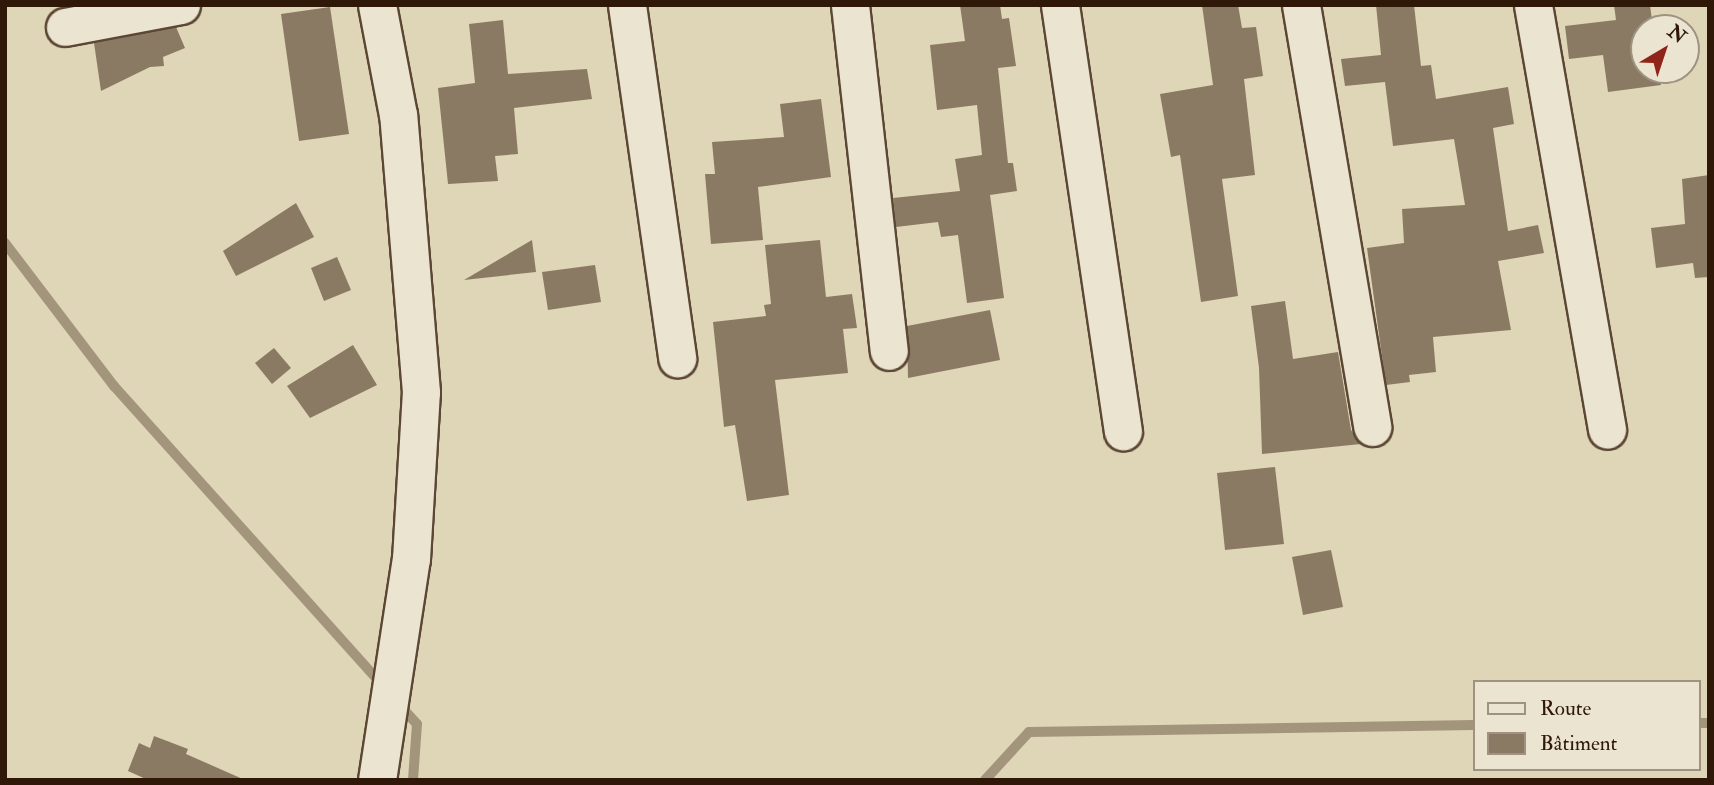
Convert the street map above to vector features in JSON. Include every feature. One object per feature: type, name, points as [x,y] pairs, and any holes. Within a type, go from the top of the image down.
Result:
[{"type":"street","points":[[65,27],[181,5]]},
{"type":"street","points":[[377,5],[398,115],[421,392],[411,559],[377,780]]},
{"type":"street","points":[[627,5],[661,267],[677,358]]},
{"type":"street","points":[[850,5],[889,351]]},
{"type":"street","points":[[1060,5],[1123,431]]},
{"type":"street","points":[[1301,5],[1372,427]]},
{"type":"street","points":[[1533,5],[1607,429]]},
{"type":"building","points":[[960,5],[1000,5],[1002,19],[1009,18],[1016,66],[998,68],[1008,163],[1013,163],[1017,191],[990,195],[1004,298],[967,303],[958,235],[941,237],[938,222],[896,227],[893,198],[960,191],[955,159],[982,155],[977,105],[937,110],[930,45],[965,41]]},
{"type":"building","points":[[1202,5],[1238,5],[1242,28],[1256,27],[1263,76],[1244,79],[1255,175],[1222,179],[1238,296],[1201,302],[1180,155],[1171,157],[1160,94],[1213,85]]},
{"type":"building","points":[[1376,5],[1414,5],[1421,66],[1431,65],[1436,99],[1508,87],[1514,124],[1493,128],[1508,231],[1538,225],[1544,253],[1498,261],[1511,330],[1433,337],[1436,372],[1409,375],[1410,382],[1386,385],[1367,248],[1404,243],[1402,209],[1465,205],[1454,139],[1393,146],[1385,82],[1345,86],[1341,59],[1381,55]]},
{"type":"building","points":[[1614,5],[1650,5],[1651,14],[1630,14],[1630,84],[1661,85],[1608,92],[1603,55],[1569,59],[1565,26],[1616,20]]},
{"type":"building","points":[[330,7],[349,134],[299,141],[281,14]]},
{"type":"building","points":[[503,20],[508,74],[587,69],[592,99],[514,108],[518,154],[495,156],[498,181],[448,184],[438,88],[475,83],[469,24]]},
{"type":"building","points":[[176,27],[185,48],[163,57],[164,66],[150,67],[101,91],[94,43]]},
{"type":"building","points":[[821,99],[831,177],[758,187],[763,240],[711,244],[705,174],[715,174],[712,142],[784,137],[780,104]]},
{"type":"building","points":[[1709,175],[1709,277],[1695,278],[1693,263],[1656,268],[1651,228],[1685,224],[1682,179]]},
{"type":"building","points":[[296,203],[314,237],[236,276],[223,251]]},
{"type":"building","points":[[532,240],[536,272],[464,280]]},
{"type":"building","points":[[820,240],[826,297],[852,294],[857,328],[843,329],[848,373],[775,380],[789,495],[747,501],[735,425],[724,427],[713,322],[766,316],[764,305],[771,304],[765,245]]},
{"type":"building","points":[[337,257],[351,290],[324,301],[311,268]]},
{"type":"building","points":[[595,265],[601,302],[548,310],[542,272]]},
{"type":"building","points":[[1285,301],[1293,359],[1338,352],[1351,430],[1361,444],[1262,454],[1259,368],[1251,306]]},
{"type":"building","points":[[990,310],[1000,360],[908,378],[907,326]]},
{"type":"building","points":[[353,345],[377,385],[310,418],[287,386]]},
{"type":"building","points":[[274,348],[291,368],[272,384],[255,363]]},
{"type":"building","points":[[1275,467],[1284,544],[1225,550],[1217,473]]},
{"type":"building","points":[[1331,550],[1343,607],[1303,615],[1292,557]]},
{"type":"building","points":[[154,736],[188,749],[186,754],[245,780],[148,780],[128,771],[139,743],[150,748]]},
{"type":"waterway","points":[[5,243],[114,386],[381,684]]},
{"type":"waterway","points":[[398,703],[417,724],[413,780]]},
{"type":"waterway","points":[[1700,723],[1709,723]]},
{"type":"waterway","points":[[985,780],[1029,732],[1472,725]]}]
